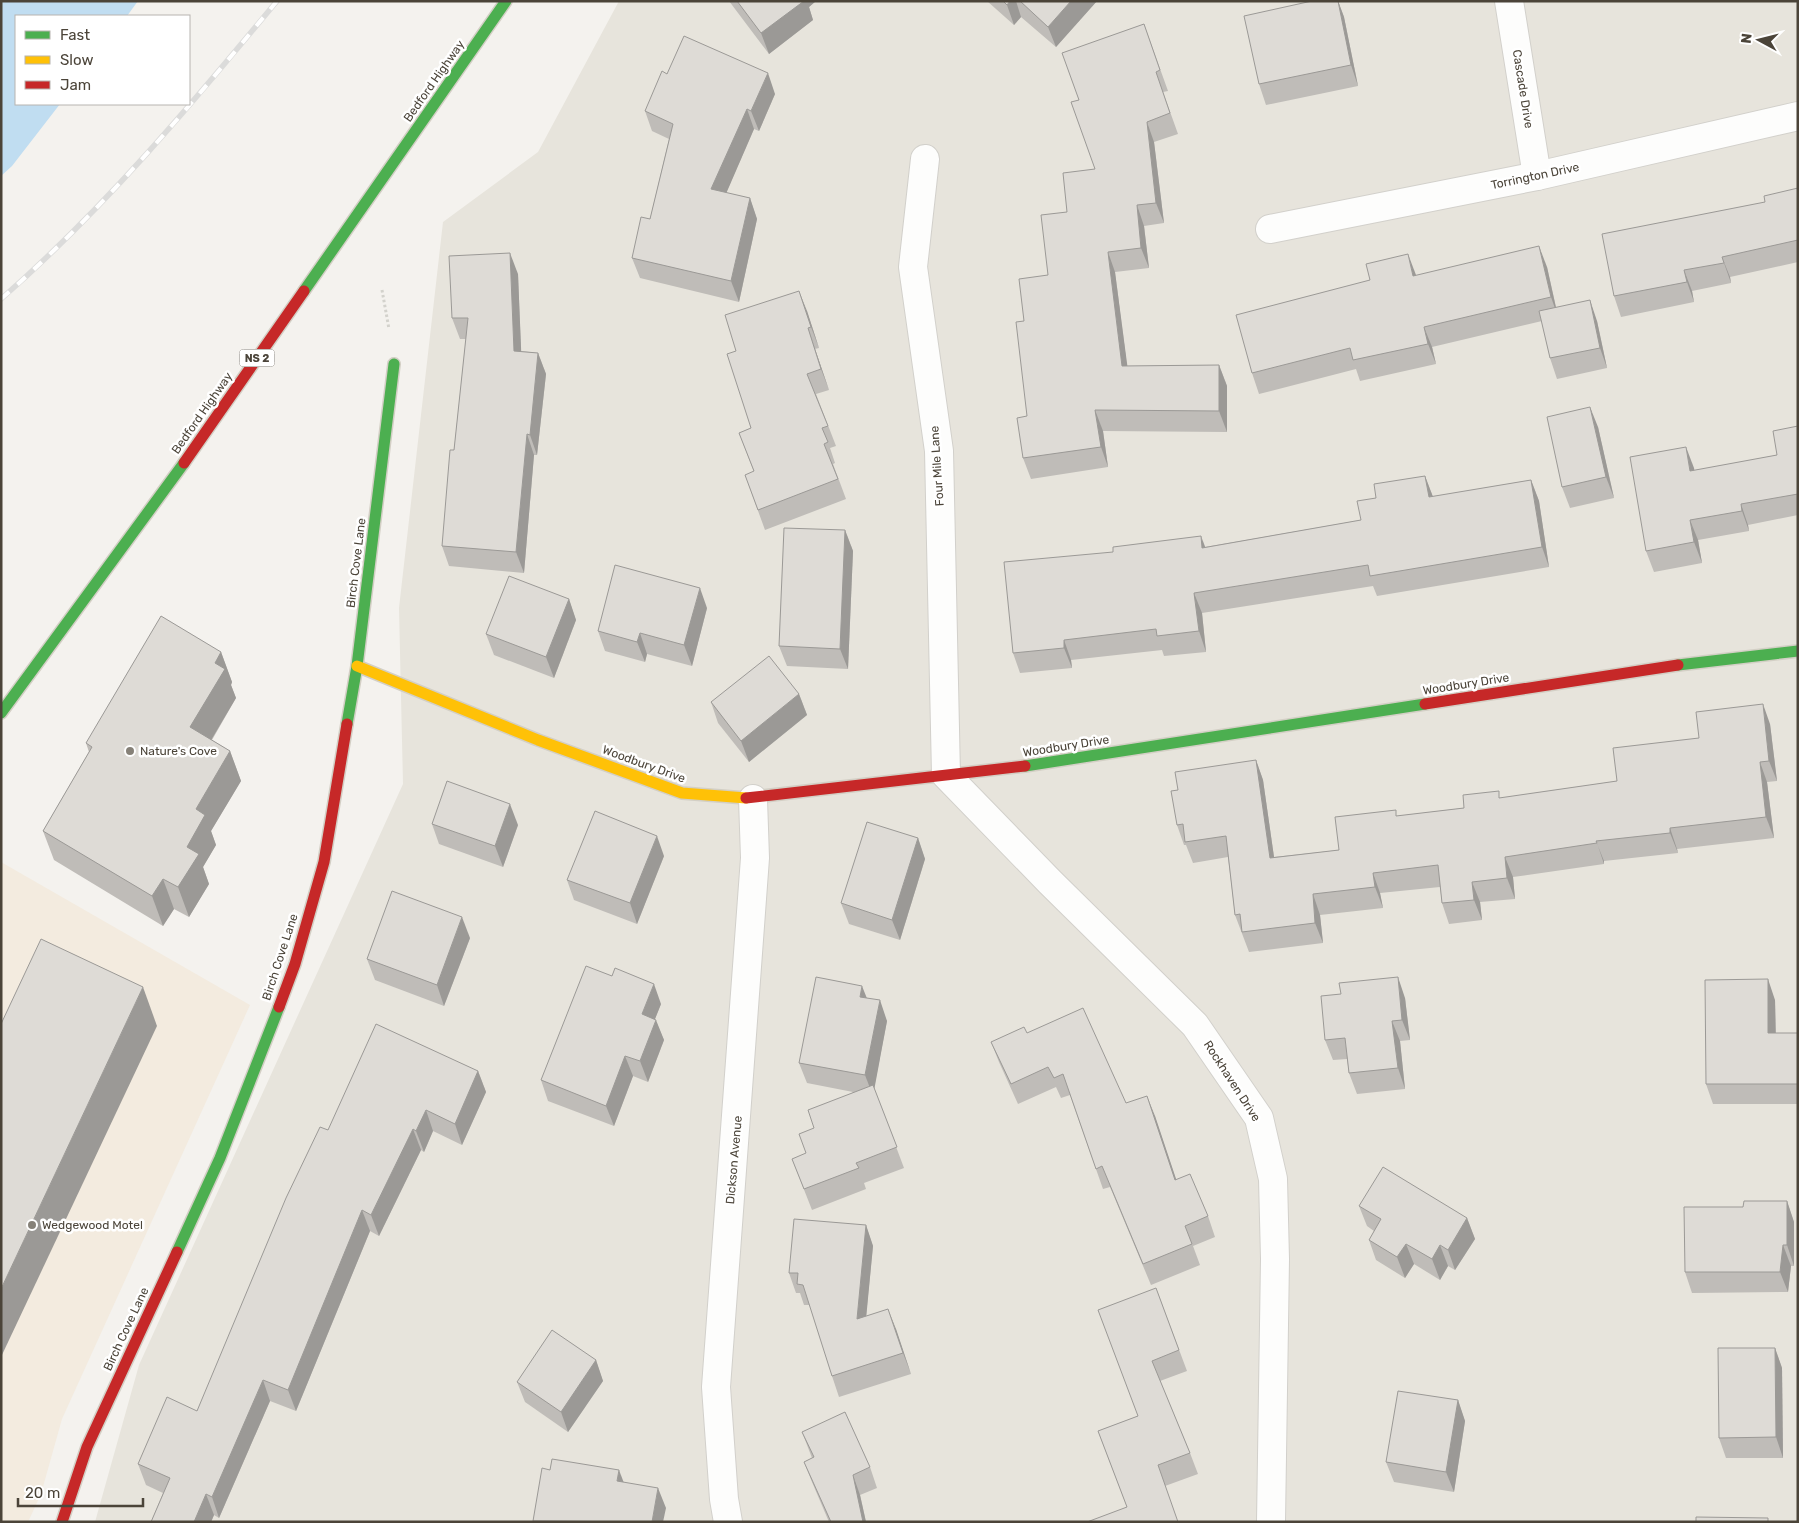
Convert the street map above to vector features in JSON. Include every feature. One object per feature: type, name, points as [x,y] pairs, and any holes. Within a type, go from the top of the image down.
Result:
[{"type":"street","name":"Bedford Highway","points":[[1,713],[152,509],[506,1]]},
{"type":"street","name":"Cascade Drive","points":[[1509,1],[1538,176]]},
{"type":"street","name":"Torrington Drive","points":[[1270,229],[1538,176],[1798,116]]},
{"type":"street","name":"Four Mile Lane","points":[[924,159],[913,267],[939,451],[946,775]]},
{"type":"street","name":"Birch Cove Lane","points":[[62,1522],[87,1446],[220,1158],[295,964],[324,862],[357,666],[394,364]]},
{"type":"street","name":"Woodbury Drive","points":[[357,666],[538,740],[682,793],[753,799],[1028,766],[1716,659],[1798,651]]},
{"type":"street","name":"Rockhaven Drive","points":[[946,775],[1050,882],[1195,1025],[1259,1118],[1273,1179],[1275,1259],[1271,1522]]},
{"type":"street","name":"Dickson Avenue","points":[[728,1522],[724,1499],[716,1386],[755,858],[753,799]]},
{"type":"shaded area","points":[[619,1],[1798,1],[1798,1522],[95,1522],[139,1365],[403,784],[399,608],[443,222],[538,152]]},
{"type":"shaded area","name":"Wedgewood Motel","points":[[1,862],[250,1005],[62,1419],[41,1494],[28,1522],[1,1522]]},
{"type":"water","points":[[1,1],[138,1],[128,15],[15,15],[15,105],[59,105],[12,166],[1,176]]},
{"type":"building","points":[[737,1],[804,1],[761,33]]},
{"type":"building","points":[[1020,1],[1071,1],[1048,27]]},
{"type":"building","points":[[1312,1],[1338,1],[1351,65],[1259,84],[1244,16]]},
{"type":"building","points":[[1144,24],[1160,70],[1156,72],[1170,113],[1147,122],[1156,203],[1137,205],[1141,248],[1108,252],[1122,366],[1219,365],[1219,411],[1095,410],[1101,447],[1023,458],[1017,418],[1027,416],[1016,322],[1024,321],[1019,279],[1048,275],[1041,215],[1067,212],[1063,173],[1095,169],[1071,102],[1079,100],[1062,53]]},
{"type":"building","points":[[684,36],[768,73],[751,111],[747,109],[711,189],[750,198],[731,281],[632,258],[641,217],[650,219],[673,124],[645,111],[662,71],[667,74]]},
{"type":"building","points":[[1798,188],[1798,240],[1722,257],[1724,263],[1684,270],[1687,282],[1614,296],[1602,234],[1765,202],[1764,196]]},
{"type":"building","points":[[1539,246],[1551,297],[1424,327],[1428,344],[1353,360],[1350,348],[1252,373],[1236,315],[1370,280],[1366,264],[1408,254],[1413,276]]},
{"type":"building","points":[[510,253],[514,351],[538,353],[530,435],[527,434],[516,552],[442,546],[450,450],[454,450],[468,318],[452,318],[449,256]]},
{"type":"building","points":[[799,291],[811,327],[808,328],[821,369],[807,374],[828,426],[822,428],[828,442],[824,444],[838,479],[758,510],[745,475],[754,471],[739,433],[751,428],[727,354],[736,351],[725,315]]},
{"type":"building","points":[[1590,300],[1600,348],[1550,358],[1539,311]]},
{"type":"building","points":[[1590,407],[1606,477],[1562,487],[1547,417]]},
{"type":"building","points":[[1798,426],[1798,494],[1741,504],[1742,511],[1690,520],[1694,542],[1646,551],[1630,457],[1686,447],[1690,471],[1777,455],[1773,431]]},
{"type":"building","points":[[1425,476],[1429,497],[1531,480],[1542,547],[1370,576],[1368,565],[1194,593],[1199,631],[1157,636],[1156,629],[1064,640],[1064,648],[1013,653],[1004,562],[1113,552],[1113,547],[1201,536],[1202,548],[1361,520],[1357,501],[1376,498],[1374,484]]},
{"type":"building","points":[[784,528],[845,530],[840,649],[779,646]]},
{"type":"building","points":[[615,565],[700,588],[684,645],[640,633],[637,642],[598,631]]},
{"type":"building","points":[[509,576],[569,599],[546,657],[486,634]]},
{"type":"building","points":[[161,616],[221,652],[215,663],[225,669],[190,727],[230,751],[196,809],[205,815],[187,847],[199,854],[178,887],[163,879],[152,896],[43,831],[92,747],[86,743]]},
{"type":"building","points":[[769,656],[799,694],[741,741],[711,702]]},
{"type":"building","points":[[1763,704],[1769,761],[1760,762],[1766,817],[1670,828],[1670,833],[1596,841],[1597,843],[1505,857],[1507,878],[1472,882],[1474,900],[1442,903],[1438,865],[1373,873],[1375,887],[1313,894],[1315,923],[1242,932],[1240,914],[1235,915],[1226,836],[1185,842],[1183,824],[1177,825],[1171,791],[1178,790],[1175,772],[1256,760],[1270,858],[1339,850],[1335,817],[1396,810],[1396,816],[1464,808],[1463,795],[1499,791],[1499,798],[1617,781],[1613,748],[1699,738],[1696,712]]},
{"type":"building","points":[[447,781],[510,804],[495,846],[432,824]]},
{"type":"building","points":[[595,811],[657,836],[630,903],[567,880]]},
{"type":"building","points":[[867,822],[918,838],[892,920],[841,903]]},
{"type":"building","points":[[392,891],[462,917],[437,985],[367,959]]},
{"type":"building","name":"Wedgewood Motel","points":[[41,939],[143,987],[1,1289],[1,1024]]},
{"type":"building","points":[[586,966],[612,976],[615,968],[654,984],[642,1014],[656,1020],[640,1061],[625,1056],[606,1106],[541,1080]]},
{"type":"building","points":[[816,977],[862,986],[860,997],[880,1000],[865,1075],[799,1063]]},
{"type":"building","points":[[1398,977],[1402,1020],[1392,1021],[1398,1068],[1349,1073],[1345,1038],[1325,1040],[1321,996],[1341,994],[1339,983]]},
{"type":"building","points":[[1768,979],[1768,1033],[1798,1033],[1798,1084],[1706,1084],[1705,980]]},
{"type":"building","points":[[1083,1008],[1126,1103],[1147,1096],[1175,1180],[1190,1174],[1208,1216],[1185,1226],[1192,1244],[1143,1264],[1102,1166],[1096,1169],[1063,1074],[1054,1078],[1048,1067],[1011,1084],[991,1042],[1024,1027],[1027,1033]]},
{"type":"building","points":[[376,1024],[478,1071],[455,1124],[426,1110],[416,1131],[413,1129],[371,1215],[362,1210],[288,1390],[263,1380],[212,1497],[206,1494],[194,1522],[151,1522],[170,1478],[138,1464],[167,1397],[197,1411],[286,1198],[320,1127],[328,1130]]},
{"type":"building","points":[[873,1085],[897,1147],[856,1163],[859,1168],[804,1189],[792,1159],[806,1153],[799,1134],[814,1128],[808,1110]]},
{"type":"building","points":[[1383,1167],[1467,1218],[1448,1250],[1440,1245],[1432,1259],[1406,1244],[1397,1257],[1369,1240],[1381,1219],[1359,1206]]},
{"type":"building","points":[[1744,1201],[1787,1201],[1787,1245],[1783,1245],[1780,1272],[1685,1272],[1684,1207],[1743,1207]]},
{"type":"building","points":[[794,1219],[866,1225],[857,1319],[888,1309],[903,1353],[832,1376],[803,1285],[797,1284],[798,1273],[789,1273]]},
{"type":"building","points":[[1156,1288],[1179,1350],[1152,1361],[1190,1453],[1158,1465],[1178,1522],[1087,1522],[1127,1507],[1098,1431],[1138,1416],[1098,1310]]},
{"type":"building","points":[[552,1330],[596,1360],[561,1412],[517,1382]]},
{"type":"building","points":[[1718,1348],[1775,1348],[1776,1437],[1719,1438]]},
{"type":"building","points":[[1398,1391],[1458,1400],[1446,1472],[1386,1462]]},
{"type":"building","points":[[845,1412],[870,1467],[853,1475],[863,1522],[831,1522],[804,1462],[814,1457],[802,1432]]},
{"type":"building","points":[[552,1459],[619,1470],[617,1481],[658,1488],[652,1522],[533,1521],[542,1468],[550,1470]]},
{"type":"building","points":[[1696,1517],[1768,1518],[1768,1522],[1696,1522]]},
{"type":"railway","points":[[1,299],[75,230],[145,156],[277,1]]},
{"type":"traffic: fast","points":[[304,291],[506,1]]},
{"type":"traffic: fast","points":[[347,724],[357,666],[394,364]]},
{"type":"traffic: fast","points":[[1,713],[184,463]]},
{"type":"traffic: fast","points":[[1678,665],[1798,651]]},
{"type":"traffic: fast","points":[[1025,766],[1425,704]]},
{"type":"traffic: fast","points":[[177,1252],[220,1158],[279,1007]]},
{"type":"traffic: slow","points":[[357,666],[538,740],[682,793],[746,798]]},
{"type":"traffic: jam","points":[[184,463],[304,291]]},
{"type":"traffic: jam","points":[[1425,704],[1678,665]]},
{"type":"traffic: jam","points":[[279,1007],[295,964],[324,862],[347,724]]},
{"type":"traffic: jam","points":[[746,798],[1025,766]]},
{"type":"traffic: jam","points":[[62,1522],[87,1447],[177,1252]]},
{"type":"place","name":"Nature's Cove","points":[[130,751]]},
{"type":"place","name":"Wedgewood Motel","points":[[32,1225]]}]
